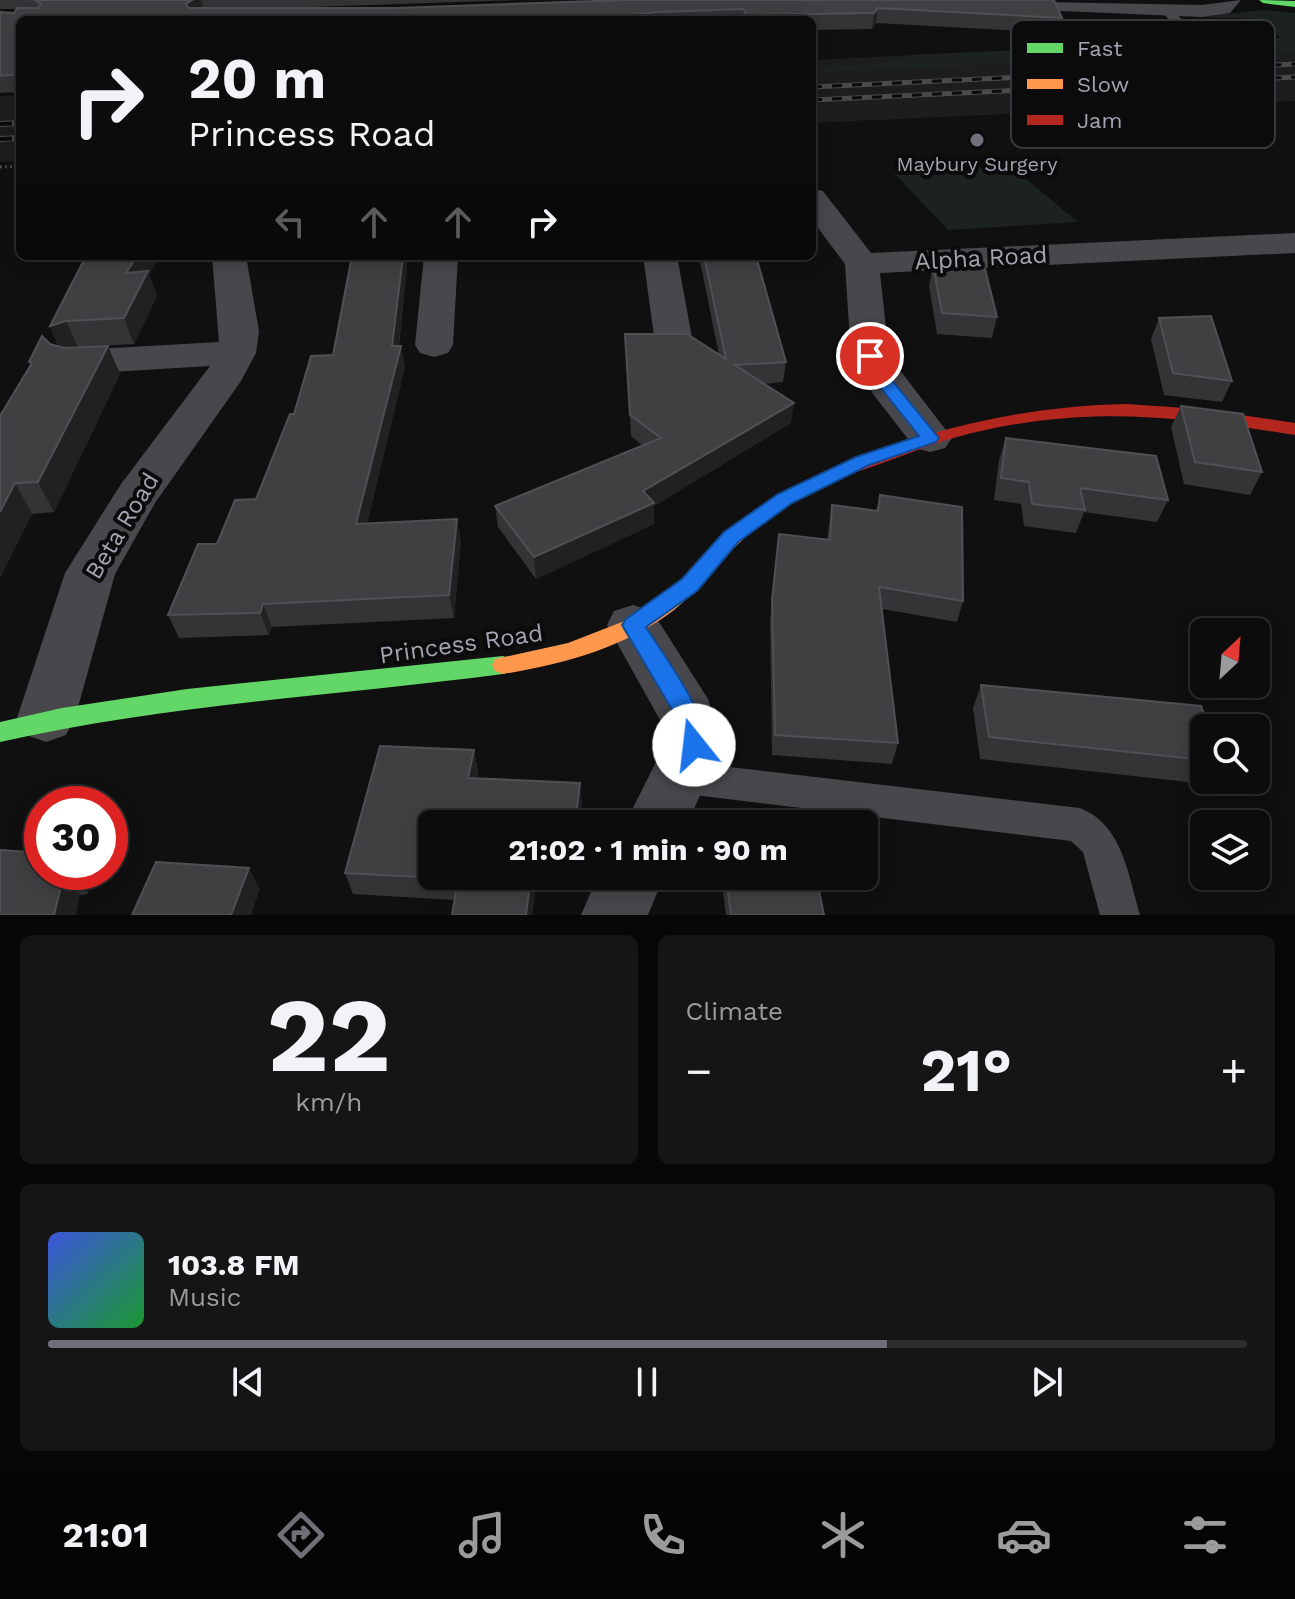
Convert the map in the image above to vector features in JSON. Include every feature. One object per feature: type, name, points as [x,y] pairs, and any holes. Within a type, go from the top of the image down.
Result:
[{"type":"street","points":[[946,0],[1168,10],[1222,8],[1230,0]]},
{"type":"street","points":[[1263,0],[1295,4]]},
{"type":"street","points":[[823,225],[862,264],[870,356],[887,385],[930,438]]},
{"type":"street","name":"Alpha Road","points":[[862,264],[1295,243]]},
{"type":"street","points":[[78,362],[237,353],[240,331],[230,260]]},
{"type":"street","points":[[434,345],[441,260]]},
{"type":"street","points":[[661,260],[674,343]]},
{"type":"street","name":"Beta Road","points":[[46,718],[90,573],[137,495],[221,381],[237,353]]},
{"type":"street","name":"Princess Road","points":[[0,732],[46,718],[138,705],[517,664],[590,647],[633,625],[690,585],[731,537],[785,498],[863,461],[1001,418],[1079,410],[1154,411],[1295,429]]},
{"type":"street","points":[[633,625],[688,716],[694,745],[667,800]]},
{"type":"street","points":[[614,915],[626,890]]},
{"type":"lane","points":[[1168,10],[1177,20]]},
{"type":"lane","points":[[667,800],[1080,825],[1099,842],[1120,915]]},
{"type":"shaded area","points":[[1264,10],[1295,13],[1295,51],[1275,52],[1275,38],[1281,38],[1275,32],[1275,20],[1197,17]]},
{"type":"shaded area","points":[[1295,37],[1295,101],[1275,102],[1275,38]]},
{"type":"shaded area","points":[[1011,50],[1011,64],[816,73],[816,67],[883,63],[910,55]]},
{"type":"shaded area","points":[[1011,51],[1011,114],[816,123],[816,60]]},
{"type":"shaded area","points":[[16,95],[16,161],[0,162],[0,96]]},
{"type":"shaded area","points":[[1008,164],[1078,222],[948,230],[893,172]]},
{"type":"building","points":[[35,0],[192,0],[186,4],[189,8],[398,8],[624,0],[1054,0],[1062,18],[878,8],[874,13],[747,15],[743,9],[630,16],[16,16],[16,74],[0,76],[0,12],[14,13],[17,8],[38,8],[41,4]]},
{"type":"building","points":[[84,260],[134,260],[126,273],[148,271],[124,318],[66,321],[50,326]]},
{"type":"building","points":[[351,260],[403,260],[392,346],[401,346],[356,524],[457,519],[449,595],[263,604],[260,613],[168,615],[198,544],[217,544],[235,500],[256,499],[290,414],[294,414],[311,356],[333,355]]},
{"type":"building","points":[[705,260],[757,260],[786,362],[735,365],[794,403],[643,491],[654,503],[534,557],[495,506],[661,438],[630,415],[625,334],[687,334],[726,359]]},
{"type":"building","points":[[933,265],[985,269],[997,317],[942,313]]},
{"type":"building","points":[[1211,316],[1232,381],[1173,373],[1159,318]]},
{"type":"building","points":[[42,336],[50,344],[64,348],[108,346],[38,482],[15,483],[0,512],[0,416],[32,363],[29,362]]},
{"type":"building","points":[[1181,406],[1243,414],[1262,472],[1195,462]]},
{"type":"building","points":[[1006,438],[1156,456],[1168,500],[1080,488],[1085,510],[1032,504],[1029,482],[1001,478]]},
{"type":"building","points":[[880,495],[962,507],[963,601],[879,587],[898,743],[775,735],[772,600],[779,534],[830,540],[832,505],[878,511]]},
{"type":"building","points":[[981,685],[1201,706],[1204,714],[1190,714],[1190,759],[989,737]]},
{"type":"building","points":[[380,746],[474,750],[468,778],[580,783],[577,810],[418,810],[418,877],[345,873]]},
{"type":"building","points":[[0,850],[24,852],[24,890],[60,890],[54,915],[0,915]]},
{"type":"building","points":[[156,862],[249,868],[231,915],[132,915]]},
{"type":"building","points":[[456,890],[529,890],[526,915],[452,915]]},
{"type":"building","points":[[728,890],[819,890],[824,915],[731,915]]},
{"type":"railway","points":[[1275,65],[1295,64]]},
{"type":"railway","points":[[1275,78],[1295,77]]},
{"type":"railway","points":[[816,87],[1011,78]]},
{"type":"railway","points":[[816,100],[1011,91]]},
{"type":"railway","points":[[0,124],[16,123]]},
{"type":"railway","points":[[0,139],[16,138]]},
{"type":"traffic: fast","points":[[1263,0],[1295,4]]},
{"type":"traffic: fast","points":[[0,732],[62,718],[187,698],[503,665]]},
{"type":"traffic: slow","points":[[503,665],[568,652],[629,628],[676,597],[757,518],[801,490],[846,469]]},
{"type":"traffic: jam","points":[[846,469],[963,429],[1004,420],[1085,410],[1184,412],[1295,429]]},
{"type":"place","name":"Maybury Surgery","points":[[977,140]]},
{"type":"route","points":[[694,745],[688,716],[633,625],[690,585],[731,537],[785,498],[863,461],[930,438],[887,385],[870,356]]}]
